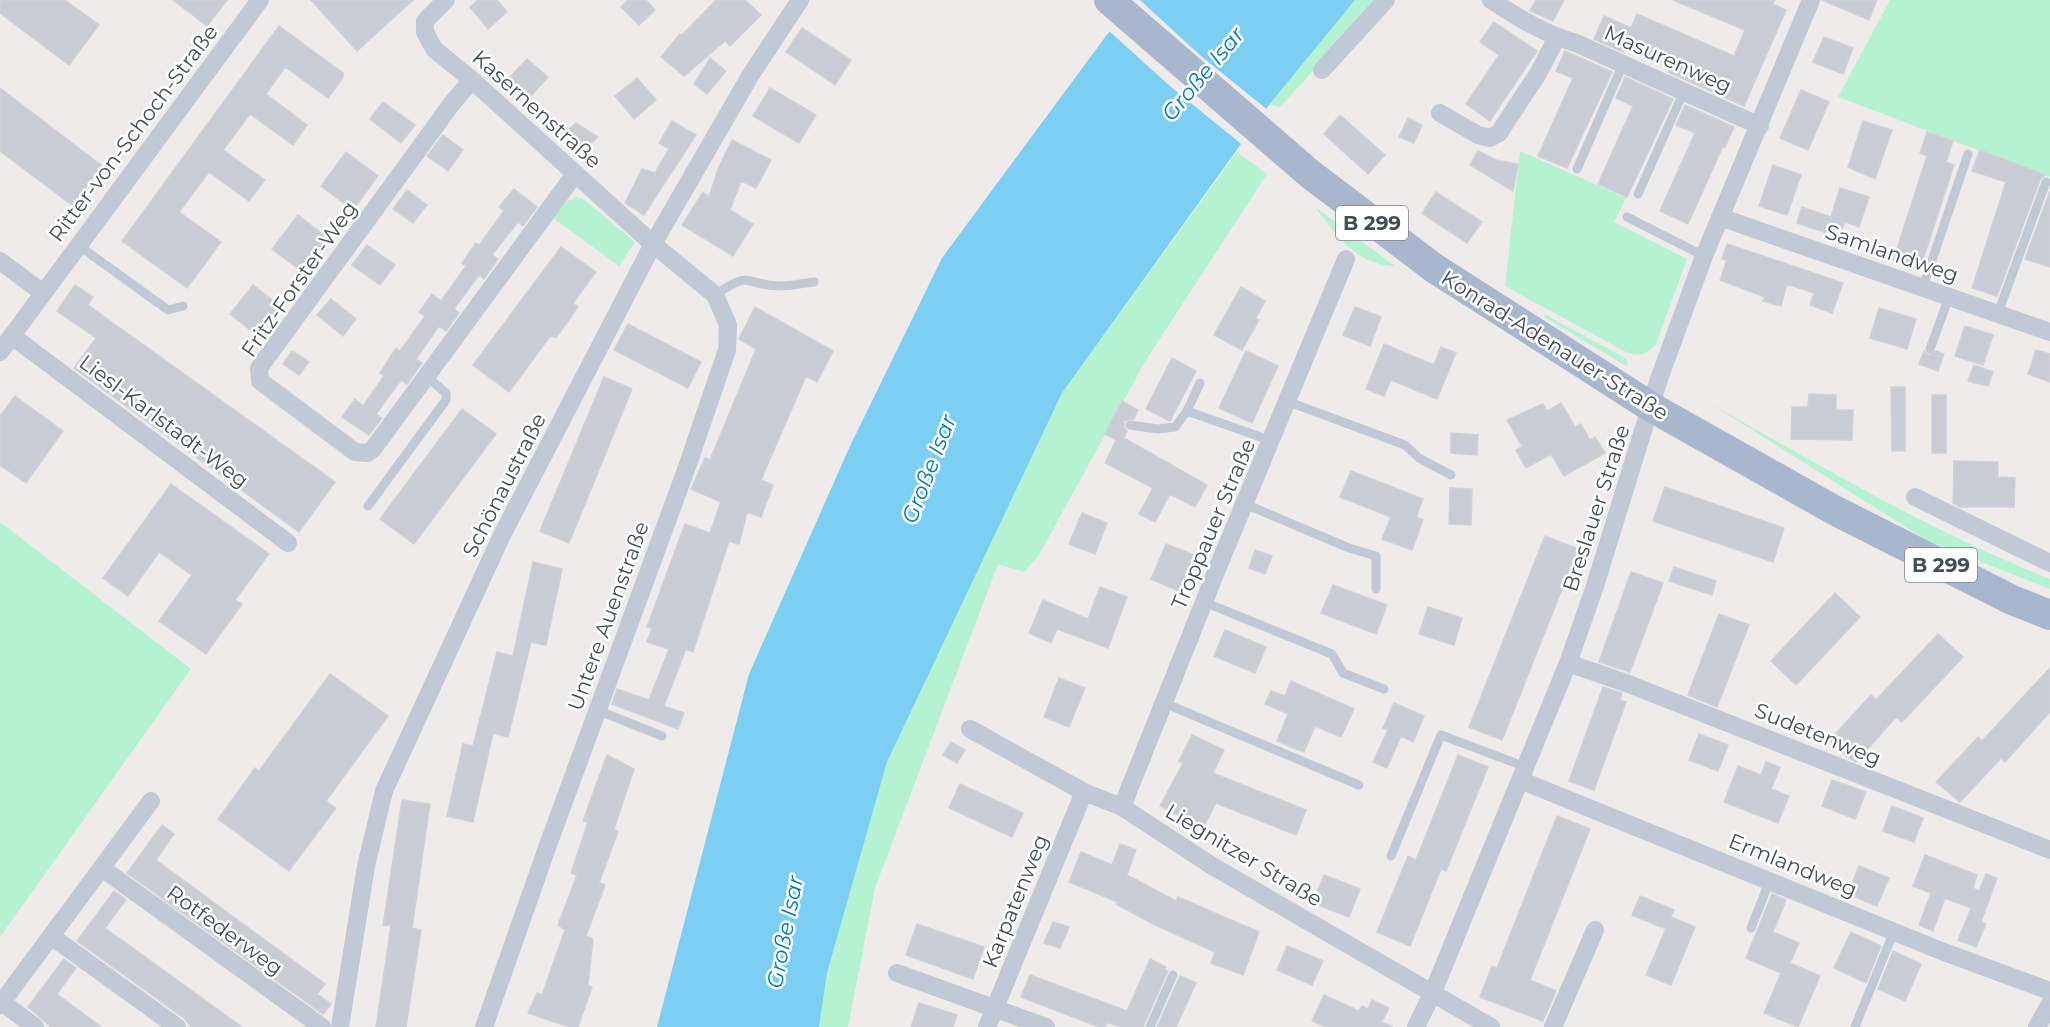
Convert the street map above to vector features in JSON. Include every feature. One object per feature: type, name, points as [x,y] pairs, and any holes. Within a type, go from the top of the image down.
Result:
[{"type":"main road","name":"Konrad-Adenauer-Straße","points":[[1109,0],[1319,181],[1434,268],[1652,407],[1834,510],[2012,600],[2050,615]]},
{"type":"street","name":"Ritter-von-Schoch-Straße","points":[[0,352],[42,292],[260,0]]},
{"type":"street","name":"Kasernenstraße","points":[[446,0],[425,21],[425,32],[434,49],[472,80],[653,244]]},
{"type":"street","name":"Schönaustraße","points":[[340,1027],[366,866],[384,791],[502,535],[653,244],[750,76],[800,0]]},
{"type":"street","points":[[1322,70],[1386,0]]},
{"type":"street","name":"Masurenweg","points":[[1493,0],[1519,19],[1557,38],[1576,43],[1760,126]]},
{"type":"street","name":"Breslauer Straße","points":[[1416,1027],[1433,992],[1568,663],[1704,256],[1760,126],[1778,62],[1806,5]]},
{"type":"street","points":[[1440,113],[1478,135],[1490,138],[1499,133],[1539,72],[1557,38]]},
{"type":"street","name":"Fritz-Forster-Weg","points":[[472,80],[453,102],[259,368],[260,381],[355,452],[367,453],[373,449],[575,174]]},
{"type":"street","name":"Samlandweg","points":[[1720,217],[2050,332]]},
{"type":"street","name":"Untere Auenstraße","points":[[484,1027],[727,350],[728,325],[715,295],[653,244]]},
{"type":"street","name":"Troppauer Straße","points":[[1122,807],[1346,259]]},
{"type":"street","points":[[0,261],[42,292]]},
{"type":"street","name":"Liesl-Karlstadt-Weg","points":[[12,336],[288,543]]},
{"type":"street","points":[[1916,496],[2050,563]]},
{"type":"street","name":"Sudetenweg","points":[[1568,663],[1626,683],[2050,850]]},
{"type":"street","name":"Liegnitzer Straße","points":[[970,729],[1084,792],[1122,807],[1214,867],[1491,1027]]},
{"type":"street","name":"Ermlandweg","points":[[1523,774],[1770,880],[2050,991]]},
{"type":"street","name":"Karpatenweg","points":[[987,1027],[1084,792]]},
{"type":"street","points":[[35,1027],[1,1004],[103,869],[151,801]]},
{"type":"street","name":"Rotfederweg","points":[[103,869],[322,1027]]},
{"type":"street","points":[[1553,1027],[1595,930]]},
{"type":"street","points":[[51,936],[177,1027]]},
{"type":"street","points":[[897,973],[1046,1027]]},
{"type":"street","points":[[2037,1027],[2050,1004]]},
{"type":"lane","points":[[1577,169],[1623,64]]},
{"type":"lane","points":[[1638,194],[1684,91]]},
{"type":"lane","points":[[1923,288],[1968,154]]},
{"type":"lane","points":[[1998,313],[2046,182]]},
{"type":"lane","points":[[1627,217],[1704,256]]},
{"type":"lane","points":[[78,245],[168,310],[183,306]]},
{"type":"lane","points":[[715,295],[734,282],[746,279],[779,286],[813,282]]},
{"type":"lane","points":[[1930,349],[1949,297]]},
{"type":"lane","points":[[368,506],[446,400],[446,393],[426,376]]},
{"type":"lane","points":[[1130,425],[1158,429],[1175,426],[1187,411],[1200,383]]},
{"type":"lane","points":[[1289,402],[1405,445],[1419,458],[1451,475]]},
{"type":"lane","points":[[1187,411],[1272,441]]},
{"type":"lane","points":[[1245,504],[1349,548],[1376,556],[1376,589]]},
{"type":"lane","points":[[1204,602],[1332,654],[1343,673],[1384,689]]},
{"type":"lane","points":[[1164,703],[1359,785]]},
{"type":"lane","points":[[597,710],[662,736]]},
{"type":"lane","points":[[1391,856],[1441,735],[1523,774]]},
{"type":"lane","points":[[1751,928],[1770,880]]},
{"type":"lane","points":[[1855,1027],[1894,931]]},
{"type":"lane","points":[[1150,1027],[1173,975]]},
{"type":"green space","points":[[1355,0],[1378,0],[1280,107],[1269,105]]},
{"type":"green space","points":[[1890,0],[2050,0],[2050,177],[1838,97]]},
{"type":"green space","points":[[1520,151],[1626,198],[1614,222],[1687,259],[1656,344],[1649,351],[1637,355],[1624,351],[1505,286]]},
{"type":"green space","points":[[1237,152],[1267,174],[1146,360],[1039,555],[1024,572],[998,564],[875,888],[848,1027],[819,1027],[827,973],[887,762],[1062,393]]},
{"type":"green space","points":[[576,197],[583,199],[635,242],[619,266],[553,218],[566,202]]},
{"type":"green space","points":[[1315,207],[1395,266],[1369,260],[1348,247]]},
{"type":"green space","points":[[1546,315],[1625,358],[1628,364],[1626,366],[1544,317]]},
{"type":"green space","points":[[1708,402],[1919,519],[2050,579],[2050,589],[1928,541]]},
{"type":"green space","points":[[0,522],[191,669],[0,937]]},
{"type":"water","name":"Große Isar","points":[[1136,0],[1355,0],[1269,105],[1062,393],[887,762],[827,973],[819,1027],[657,1027],[749,674],[850,446],[942,258],[1106,36]]},
{"type":"pier","points":[[1132,0],[1140,0],[1201,56],[1269,111],[1245,147],[1171,87],[1108,30]]},
{"type":"building","points":[[0,0],[65,0],[99,25],[69,65],[0,13]]},
{"type":"building","points":[[173,0],[227,0],[207,26]]},
{"type":"building","points":[[311,0],[413,0],[357,51]]},
{"type":"building","points":[[478,0],[497,0],[507,12],[488,29],[470,7]]},
{"type":"building","points":[[628,0],[646,0],[655,10],[639,25],[621,7]]},
{"type":"building","points":[[716,0],[745,0],[761,15],[730,46],[725,41],[684,76],[661,57],[680,34],[682,35]]},
{"type":"building","points":[[1536,0],[1564,0],[1553,21],[1530,11]]},
{"type":"building","points":[[1673,0],[1775,0],[1773,4],[1786,10],[1744,106],[1668,72],[1671,65],[1625,46],[1623,52],[1594,39],[1604,16],[1631,28],[1637,14],[1734,56],[1745,30]]},
{"type":"building","points":[[1822,0],[1877,0],[1869,20]]},
{"type":"building","points":[[1494,22],[1537,51],[1490,121],[1466,104],[1499,55],[1480,42]]},
{"type":"building","points":[[279,26],[343,73],[343,78],[328,98],[285,67],[266,94],[307,125],[293,145],[250,114],[223,150],[265,180],[249,201],[209,172],[179,212],[221,242],[187,288],[122,241]]},
{"type":"building","points":[[802,28],[851,60],[835,85],[786,52]]},
{"type":"building","points":[[1824,37],[1853,48],[1843,74],[1813,62]]},
{"type":"building","points":[[1565,51],[1612,72],[1567,168],[1538,156],[1573,78],[1556,71]]},
{"type":"building","points":[[710,58],[726,71],[707,94],[694,84]]},
{"type":"building","points":[[527,59],[548,77],[529,98],[508,79]]},
{"type":"building","points":[[1625,77],[1673,99],[1627,197],[1598,184],[1633,106],[1616,98]]},
{"type":"building","points":[[637,78],[656,100],[634,119],[615,96]]},
{"type":"building","points":[[0,88],[102,166],[72,205],[0,151]]},
{"type":"building","points":[[770,88],[816,115],[799,143],[753,116]]},
{"type":"building","points":[[1801,90],[1829,102],[1808,150],[1780,138]]},
{"type":"building","points":[[383,102],[415,125],[401,143],[370,119]]},
{"type":"building","points":[[1685,105],[1734,127],[1688,224],[1660,211],[1695,133],[1676,125]]},
{"type":"building","points":[[1340,115],[1385,155],[1368,174],[1324,134]]},
{"type":"building","points":[[1408,118],[1422,125],[1414,143],[1399,137]]},
{"type":"building","points":[[672,121],[696,135],[644,215],[625,203],[642,169],[655,173],[669,149],[659,143]]},
{"type":"building","points":[[1863,121],[1892,130],[1875,179],[1848,167]]},
{"type":"building","points":[[576,123],[598,137],[582,151],[566,132]]},
{"type":"building","points":[[1927,132],[1953,141],[1946,162],[1954,165],[1920,269],[1893,261],[1927,156],[1920,153]]},
{"type":"building","points":[[443,135],[463,150],[448,171],[427,156]]},
{"type":"building","points":[[732,140],[771,160],[756,188],[741,181],[730,210],[753,224],[733,256],[682,225],[703,192],[709,197],[718,169]]},
{"type":"building","points":[[1980,150],[2045,175],[2040,180],[1997,296],[1972,288],[2006,182],[1972,171]]},
{"type":"building","points":[[1478,151],[1496,160],[1518,164],[1513,191],[1470,165]]},
{"type":"building","points":[[346,152],[378,176],[353,210],[321,186]]},
{"type":"building","points":[[1773,165],[1801,175],[1787,215],[1759,206]]},
{"type":"building","points":[[1840,188],[1869,197],[1859,227],[1845,222],[1839,237],[1797,223],[1802,207],[1831,217]]},
{"type":"building","points":[[514,189],[537,207],[523,226],[518,222],[492,255],[498,259],[484,279],[479,275],[454,309],[459,313],[446,331],[439,326],[416,359],[422,363],[407,384],[401,380],[376,414],[382,418],[369,435],[342,417],[355,399],[363,406],[384,376],[380,373],[396,348],[400,351],[425,316],[419,312],[432,294],[441,301],[466,266],[462,263],[476,243],[479,245],[504,211],[499,207]]},
{"type":"building","points":[[407,190],[427,205],[413,223],[393,209]]},
{"type":"building","points":[[2050,191],[2050,267],[2025,259]]},
{"type":"building","points":[[1436,192],[1482,222],[1467,243],[1422,213]]},
{"type":"building","points":[[298,215],[329,239],[304,273],[272,249]]},
{"type":"building","points":[[1727,244],[1843,283],[1832,313],[1810,305],[1814,293],[1787,284],[1781,306],[1763,301],[1765,297],[1720,280],[1727,260],[1722,259]]},
{"type":"building","points":[[367,245],[395,265],[380,285],[352,265]]},
{"type":"building","points":[[561,247],[596,272],[573,303],[578,307],[556,338],[551,335],[509,392],[473,365]]},
{"type":"building","points":[[75,285],[93,297],[88,305],[335,482],[299,532],[74,368],[96,338],[57,311]]},
{"type":"building","points":[[253,285],[281,307],[258,336],[230,314]]},
{"type":"building","points":[[1241,287],[1265,301],[1256,318],[1259,320],[1242,350],[1214,335]]},
{"type":"building","points":[[331,299],[356,319],[343,336],[317,315]]},
{"type":"building","points":[[755,307],[833,351],[817,382],[806,376],[761,480],[773,485],[761,517],[747,512],[739,544],[729,541],[693,652],[686,649],[664,706],[684,713],[678,729],[612,704],[617,689],[649,700],[669,649],[647,642],[652,628],[647,627],[685,524],[710,533],[721,502],[691,489],[705,458],[710,460],[756,349],[739,339]]},
{"type":"building","points":[[1355,307],[1381,317],[1370,346],[1343,335]]},
{"type":"building","points":[[1879,308],[1916,319],[1907,349],[1870,338]]},
{"type":"building","points":[[628,324],[701,362],[688,388],[614,350]]},
{"type":"building","points":[[1965,326],[1993,335],[1983,365],[1955,356]]},
{"type":"building","points":[[1384,344],[1434,365],[1441,347],[1456,353],[1437,399],[1391,380],[1384,396],[1366,389]]},
{"type":"building","points":[[2036,350],[2050,354],[2050,382],[2028,374]]},
{"type":"building","points":[[292,351],[309,362],[299,375],[283,364]]},
{"type":"building","points":[[1246,351],[1278,366],[1252,423],[1219,408]]},
{"type":"building","points":[[1924,351],[1928,355],[1936,351],[1944,354],[1938,371],[1919,364]]},
{"type":"building","points":[[1172,358],[1196,371],[1170,421],[1146,409]]},
{"type":"building","points":[[1974,365],[1993,372],[1988,386],[1968,381]]},
{"type":"building","points":[[604,377],[632,389],[569,543],[540,531]]},
{"type":"building","points":[[1891,387],[1905,387],[1905,451],[1892,451]]},
{"type":"building","points":[[1809,394],[1836,395],[1836,410],[1853,410],[1852,440],[1791,439],[1792,407],[1808,407]]},
{"type":"building","points":[[1932,395],[1946,395],[1946,453],[1932,453]]},
{"type":"building","points":[[15,396],[63,431],[26,483],[0,465],[0,416]]},
{"type":"building","points":[[1122,401],[1138,410],[1134,419],[1124,421],[1127,431],[1124,438],[1207,485],[1195,507],[1170,494],[1155,522],[1139,514],[1153,488],[1105,463],[1116,440],[1105,434]]},
{"type":"building","points":[[1561,403],[1575,427],[1581,424],[1590,440],[1595,437],[1605,453],[1564,476],[1551,454],[1526,468],[1516,450],[1522,446],[1507,420],[1543,404],[1547,411]]},
{"type":"building","points":[[462,409],[496,434],[414,544],[380,519]]},
{"type":"building","points":[[1451,433],[1478,435],[1477,455],[1451,453]]},
{"type":"building","points":[[1954,461],[1998,462],[1998,477],[2015,478],[2014,507],[1960,507],[1953,503]]},
{"type":"building","points":[[1351,471],[1423,499],[1416,517],[1423,520],[1412,550],[1382,539],[1391,517],[1340,497]]},
{"type":"building","points":[[171,484],[269,554],[235,600],[242,604],[206,654],[159,621],[192,575],[159,552],[128,596],[103,578]]},
{"type":"building","points":[[1665,487],[1784,528],[1773,562],[1653,521]]},
{"type":"building","points":[[1450,488],[1472,489],[1471,525],[1449,524]]},
{"type":"building","points":[[1082,513],[1107,523],[1095,554],[1069,544]]},
{"type":"building","points":[[1545,536],[1578,549],[1502,740],[1469,727]]},
{"type":"building","points":[[1166,544],[1194,555],[1179,591],[1151,579]]},
{"type":"building","points":[[1255,550],[1272,556],[1265,574],[1249,568]]},
{"type":"building","points":[[533,562],[562,569],[546,645],[531,642],[508,737],[493,733],[473,822],[447,816],[463,744],[473,746],[497,652],[513,656]]},
{"type":"building","points":[[1674,567],[1716,581],[1712,595],[1669,581]]},
{"type":"building","points":[[1631,572],[1663,583],[1630,672],[1599,662]]},
{"type":"building","points":[[1333,585],[1387,605],[1376,634],[1321,613]]},
{"type":"building","points":[[1100,587],[1127,597],[1108,648],[1057,629],[1051,643],[1029,633],[1043,600],[1088,619]]},
{"type":"building","points":[[1835,593],[1860,617],[1796,685],[1771,661]]},
{"type":"building","points":[[1428,607],[1462,618],[1454,645],[1419,634]]},
{"type":"building","points":[[1719,614],[1749,625],[1717,707],[1688,695]]},
{"type":"building","points":[[1225,630],[1266,647],[1255,673],[1214,656]]},
{"type":"building","points":[[1938,634],[1963,657],[1902,722],[1896,717],[1856,762],[1850,759],[1829,741],[1871,695],[1876,700]]},
{"type":"building","points":[[2050,668],[2050,712],[2005,762],[2001,758],[1960,802],[1936,782],[1978,737],[1982,741]]},
{"type":"building","points":[[330,674],[388,716],[326,801],[336,808],[289,871],[218,819],[255,768],[259,771]]},
{"type":"building","points":[[1059,678],[1085,688],[1069,727],[1044,717]]},
{"type":"building","points":[[1291,681],[1354,709],[1341,737],[1315,726],[1304,752],[1277,741],[1288,714],[1265,704],[1271,691],[1285,696]]},
{"type":"building","points":[[1603,687],[1622,693],[1620,700],[1626,702],[1594,790],[1569,781]]},
{"type":"building","points":[[1394,703],[1424,716],[1413,742],[1401,736],[1387,768],[1373,762],[1388,730],[1383,728]]},
{"type":"building","points":[[1699,734],[1728,745],[1718,771],[1689,760]]},
{"type":"building","points":[[1192,735],[1224,750],[1213,773],[1306,810],[1296,835],[1216,803],[1203,828],[1160,806],[1183,763],[1179,761]]},
{"type":"building","points":[[951,742],[965,750],[957,763],[943,755]]},
{"type":"building","points":[[607,755],[634,769],[614,829],[618,832],[599,883],[605,885],[586,936],[593,939],[588,985],[592,987],[578,1027],[569,1027],[528,1013],[537,993],[542,995],[565,930],[558,925],[577,875],[571,873],[588,822],[583,821]]},
{"type":"building","points":[[1458,755],[1488,767],[1446,871],[1441,869],[1410,946],[1377,932],[1408,856],[1416,860]]},
{"type":"building","points":[[1766,762],[1780,767],[1771,789],[1789,796],[1778,823],[1724,802],[1738,766],[1761,775]]},
{"type":"building","points":[[1832,780],[1866,792],[1855,819],[1822,806]]},
{"type":"building","points":[[960,784],[1023,813],[1012,837],[949,808]]},
{"type":"building","points":[[402,800],[430,804],[412,928],[421,930],[406,1027],[376,1027],[391,925],[383,926]]},
{"type":"building","points":[[1892,806],[1923,818],[1914,842],[1883,831]]},
{"type":"building","points":[[1557,816],[1590,829],[1530,980],[1556,991],[1543,1021],[1480,997],[1492,966],[1497,968]]},
{"type":"building","points":[[162,825],[174,834],[156,860],[325,984],[317,994],[331,1004],[323,1014],[127,873]]},
{"type":"building","points":[[1120,844],[1136,850],[1127,875],[1176,901],[1178,897],[1259,932],[1243,975],[1211,963],[1215,952],[1153,924],[1116,904],[1118,902],[1069,882],[1081,852],[1112,865]]},
{"type":"building","points":[[1925,855],[1977,875],[1973,888],[1979,891],[1986,874],[1997,878],[1981,922],[1986,924],[1976,947],[1958,940],[1971,908],[1945,898],[1933,931],[1919,925],[1931,893],[1913,886]]},
{"type":"building","points":[[1859,866],[1889,878],[1877,906],[1848,894]]},
{"type":"building","points":[[1324,875],[1360,889],[1349,917],[1313,903]]},
{"type":"building","points":[[114,891],[126,900],[105,928],[242,1027],[191,1027],[184,1018],[77,941]]},
{"type":"building","points":[[1772,894],[1786,900],[1773,932],[1799,943],[1790,963],[1820,976],[1798,1027],[1764,1013],[1781,973],[1746,958]]},
{"type":"building","points":[[1640,896],[1674,910],[1671,917],[1695,927],[1671,985],[1646,975],[1666,929],[1632,915]]},
{"type":"building","points":[[1053,922],[1069,927],[1060,948],[1044,943]]},
{"type":"building","points":[[917,924],[984,947],[973,979],[906,955]]},
{"type":"building","points":[[1851,932],[1881,946],[1866,983],[1834,968]]},
{"type":"building","points":[[1287,946],[1323,961],[1312,985],[1277,970]]},
{"type":"building","points":[[1893,951],[1921,964],[1905,1001],[1878,989]]},
{"type":"building","points":[[64,959],[76,968],[57,994],[101,1027],[51,1027],[28,1007]]},
{"type":"building","points":[[1150,959],[1166,967],[1168,971],[1143,1027],[1120,1027],[1107,1022],[1105,1027],[1099,1027],[1021,997],[1030,975],[1127,1011]]},
{"type":"building","points":[[1180,976],[1196,983],[1176,1027],[1157,1027]]},
{"type":"building","points":[[1324,995],[1359,1011],[1362,1006],[1368,1009],[1372,1000],[1389,1008],[1382,1022],[1393,1027],[1326,1027],[1312,1021]]},
{"type":"building","points":[[919,1003],[957,1015],[953,1027],[911,1027]]}]
